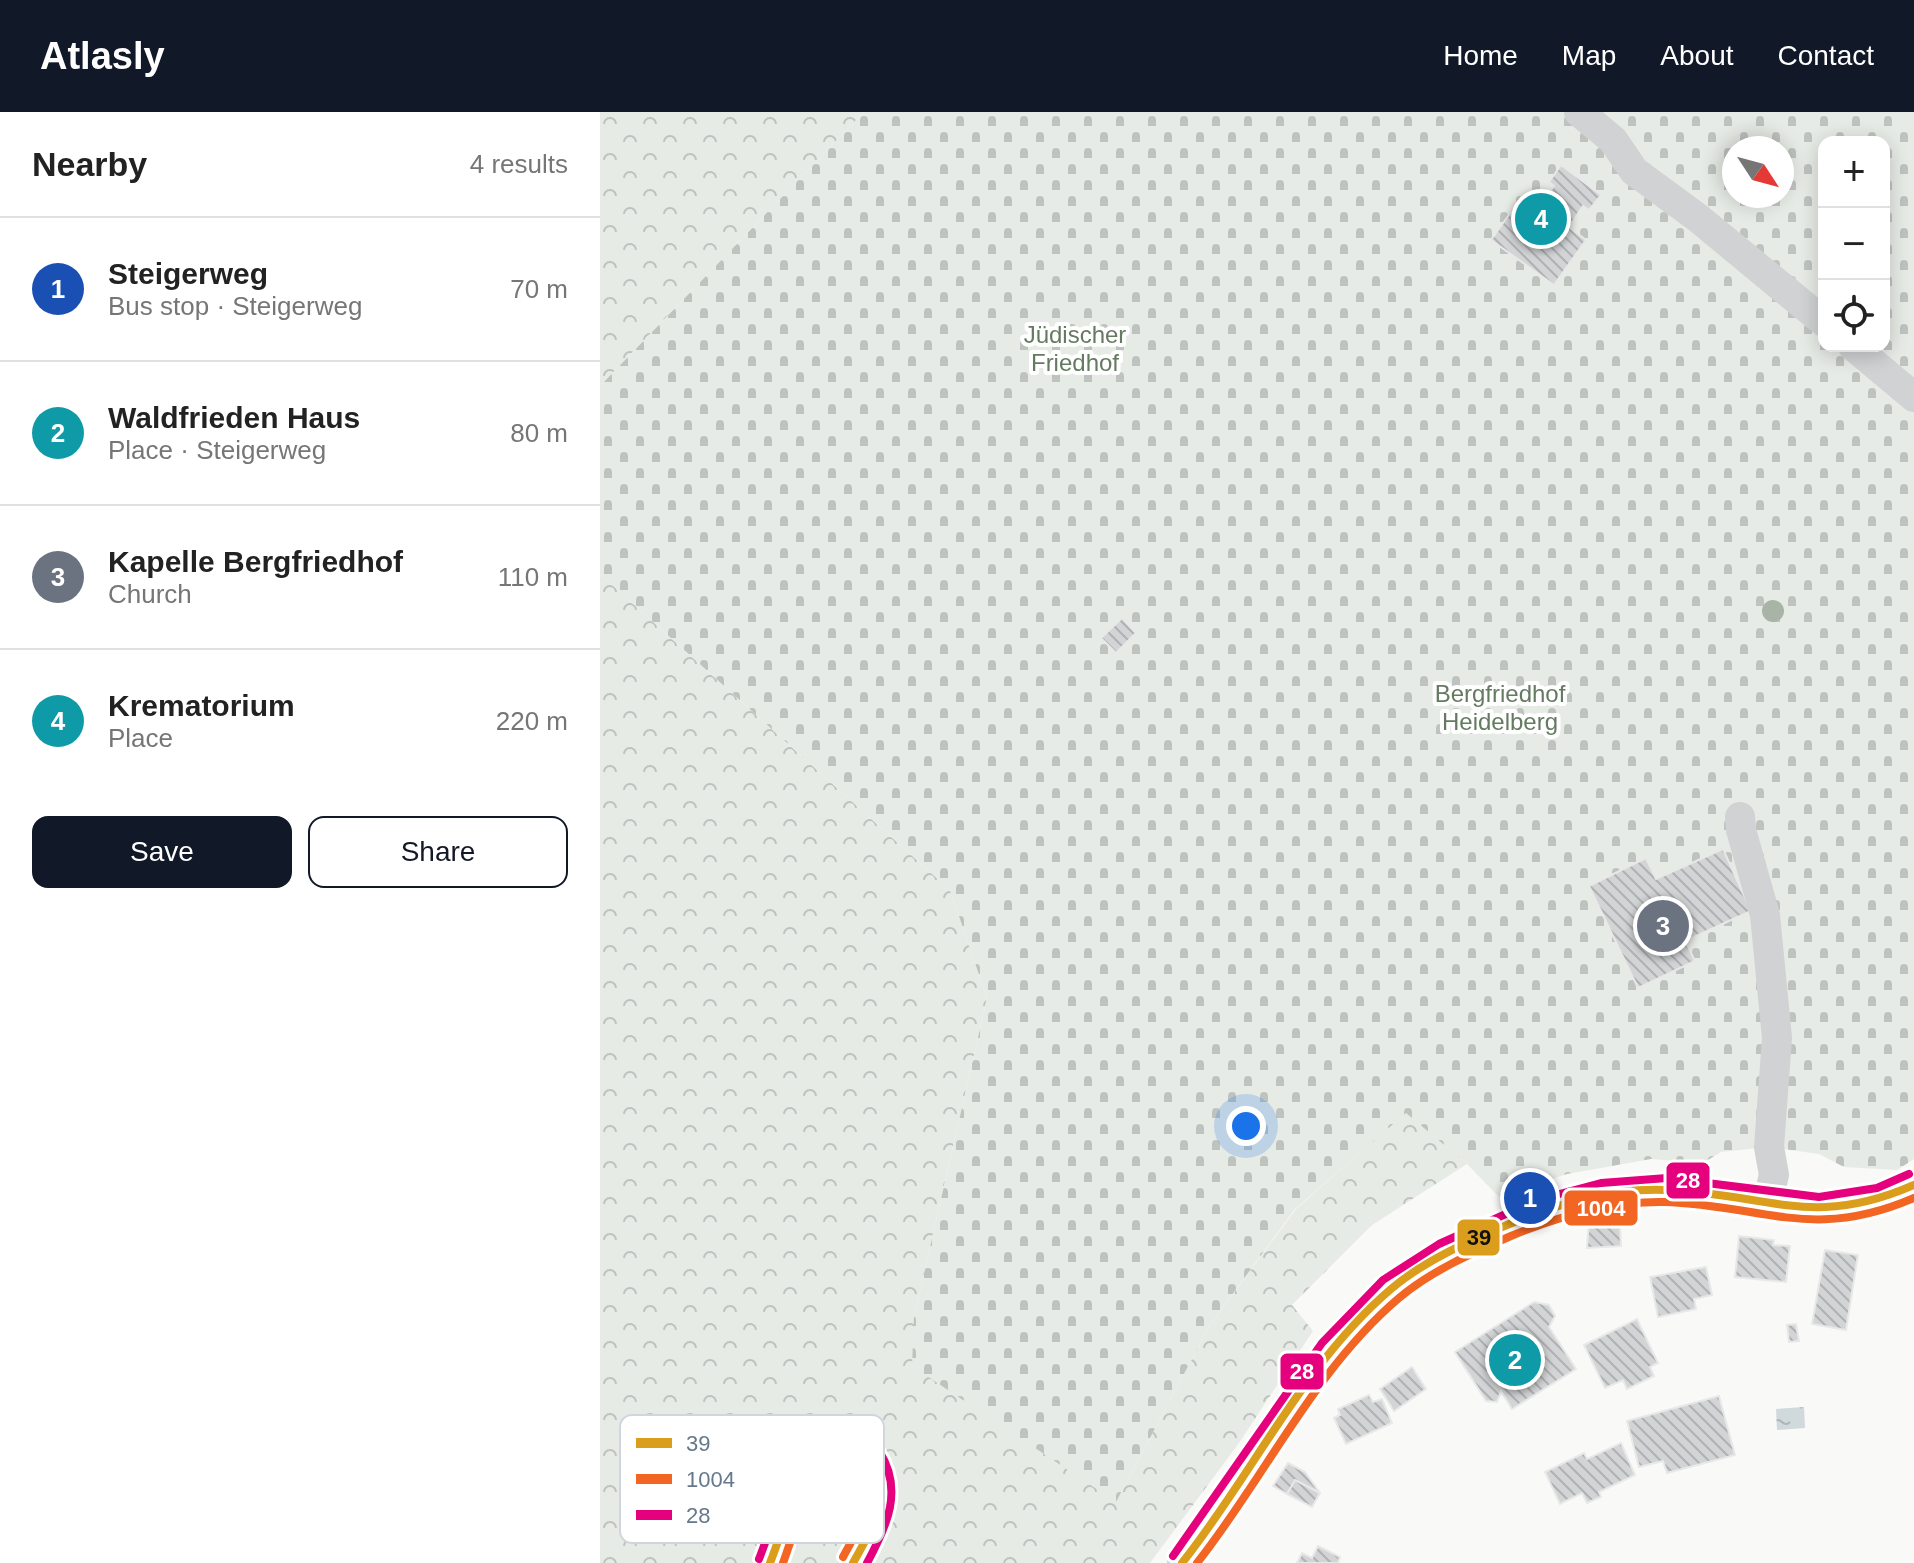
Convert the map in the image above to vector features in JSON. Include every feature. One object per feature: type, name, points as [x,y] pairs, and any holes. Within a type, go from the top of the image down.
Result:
[{"type":"street","points":[[1579,112],[1613,140],[1634,171],[1698,218],[1818,317]]},
{"type":"street","points":[[1860,352],[1914,397]]},
{"type":"street","points":[[1740,817],[1765,915],[1777,1038],[1769,1147],[1774,1175],[1767,1204]]},
{"type":"street","points":[[1182,1563],[1243,1484],[1309,1379],[1340,1340],[1376,1303],[1414,1272],[1462,1245],[1533,1213],[1583,1198],[1665,1190],[1796,1211],[1825,1211],[1855,1207],[1914,1185]]},
{"type":"street","points":[[770,1563],[779,1543]]},
{"type":"street","points":[[853,1563],[863,1543]]},
{"type":"green space","points":[[600,112],[864,112],[600,386]]},
{"type":"green space","name":"Bergfriedhof Heidelberg","points":[[864,112],[1914,112],[1914,1159],[1897,1170],[1844,1167],[1819,1154],[1769,1147],[1721,1152],[1703,1163],[1651,1159],[1567,1174],[1499,1197],[1467,1164],[1406,1113],[1295,1209],[1210,1325],[1116,1502],[912,1366],[914,1317],[987,998],[950,890],[600,574],[600,386]]},
{"type":"green space","points":[[600,574],[950,890],[987,998],[914,1317],[1116,1502],[1210,1325],[1296,1209],[1406,1112],[1467,1164],[1372,1225],[1292,1305],[1313,1331],[1239,1443],[1150,1563],[600,1563]]},
{"type":"water","points":[[1804,1407],[1805,1428],[1777,1430],[1776,1409]]},
{"type":"building","points":[[1561,165],[1601,195],[1589,210],[1583,206],[1569,227],[1586,240],[1554,285],[1491,240],[1523,195],[1539,206],[1554,186],[1549,182]]},
{"type":"building","points":[[1122,618],[1136,633],[1116,653],[1101,638]]},
{"type":"building","points":[[1723,849],[1751,911],[1685,941],[1695,961],[1638,988],[1589,886],[1646,858],[1656,879]]},
{"type":"building","points":[[1619,1208],[1621,1246],[1587,1248],[1589,1219]]},
{"type":"building","points":[[1739,1236],[1774,1240],[1773,1245],[1790,1246],[1786,1282],[1735,1277]]},
{"type":"building","points":[[1825,1250],[1858,1255],[1846,1330],[1812,1324]]},
{"type":"building","points":[[1706,1267],[1712,1295],[1694,1299],[1696,1309],[1658,1317],[1650,1277]]},
{"type":"building","points":[[1534,1302],[1549,1305],[1555,1316],[1549,1327],[1576,1369],[1512,1409],[1501,1391],[1497,1402],[1486,1401],[1455,1352]]},
{"type":"building","points":[[1637,1319],[1658,1363],[1650,1367],[1654,1376],[1627,1389],[1623,1380],[1605,1388],[1584,1345]]},
{"type":"building","points":[[1796,1324],[1799,1341],[1789,1342],[1787,1325]]},
{"type":"building","points":[[1412,1367],[1426,1389],[1394,1411],[1380,1389]]},
{"type":"building","points":[[1369,1395],[1373,1402],[1382,1399],[1392,1423],[1346,1444],[1334,1418],[1340,1415],[1338,1409]]},
{"type":"building","points":[[1719,1396],[1735,1455],[1667,1473],[1663,1461],[1639,1467],[1627,1421]]},
{"type":"building","points":[[1621,1443],[1635,1475],[1599,1492],[1601,1497],[1587,1503],[1582,1493],[1560,1504],[1545,1472],[1584,1453],[1587,1459]]},
{"type":"building","points":[[1288,1463],[1305,1472],[1320,1493],[1295,1480],[1287,1494],[1273,1486]]},
{"type":"building","points":[[1295,1480],[1320,1493],[1312,1507],[1287,1494]]},
{"type":"building","points":[[1318,1546],[1340,1557],[1338,1563],[1297,1563],[1302,1553],[1312,1558]]},
{"type":"transit line","name":"28","points":[[1173,1556],[1322,1343],[1383,1280],[1439,1244],[1537,1200],[1601,1183],[1667,1178],[1819,1197],[1877,1188],[1909,1174]]},
{"type":"transit line","name":"39","points":[[1182,1563],[1331,1351],[1391,1289],[1446,1253],[1545,1210],[1624,1192],[1701,1192],[1789,1206],[1817,1207],[1878,1198],[1914,1185]]},
{"type":"transit line","name":"1004","points":[[1197,1563],[1341,1358],[1399,1298],[1452,1263],[1548,1222],[1624,1204],[1699,1204],[1788,1218],[1817,1219],[1846,1218],[1914,1198]]},
{"type":"transit line","name":"28","points":[[884,1461],[891,1494],[884,1527]]},
{"type":"transit line","name":"28","points":[[759,1559],[765,1543]]},
{"type":"transit line","name":"39","points":[[770,1563],[778,1543]]},
{"type":"transit line","name":"1004","points":[[783,1563],[790,1543]]},
{"type":"transit line","name":"1004","points":[[843,1557],[850,1543]]},
{"type":"transit line","name":"39","points":[[853,1563],[864,1543]]},
{"type":"transit line","name":"28","points":[[867,1563],[877,1543]]},
{"type":"place","name":"Krematorium","points":[[1541,219]]},
{"type":"place","name":"Kapelle Bergfriedhof","points":[[1663,926]]},
{"type":"place","name":"Steigerweg","points":[[1530,1198]]},
{"type":"place","name":"Waldfrieden Haus","points":[[1515,1360]]},
{"type":"park label","name":"Jüdischer Friedhof","points":[[1075,349]]}]
